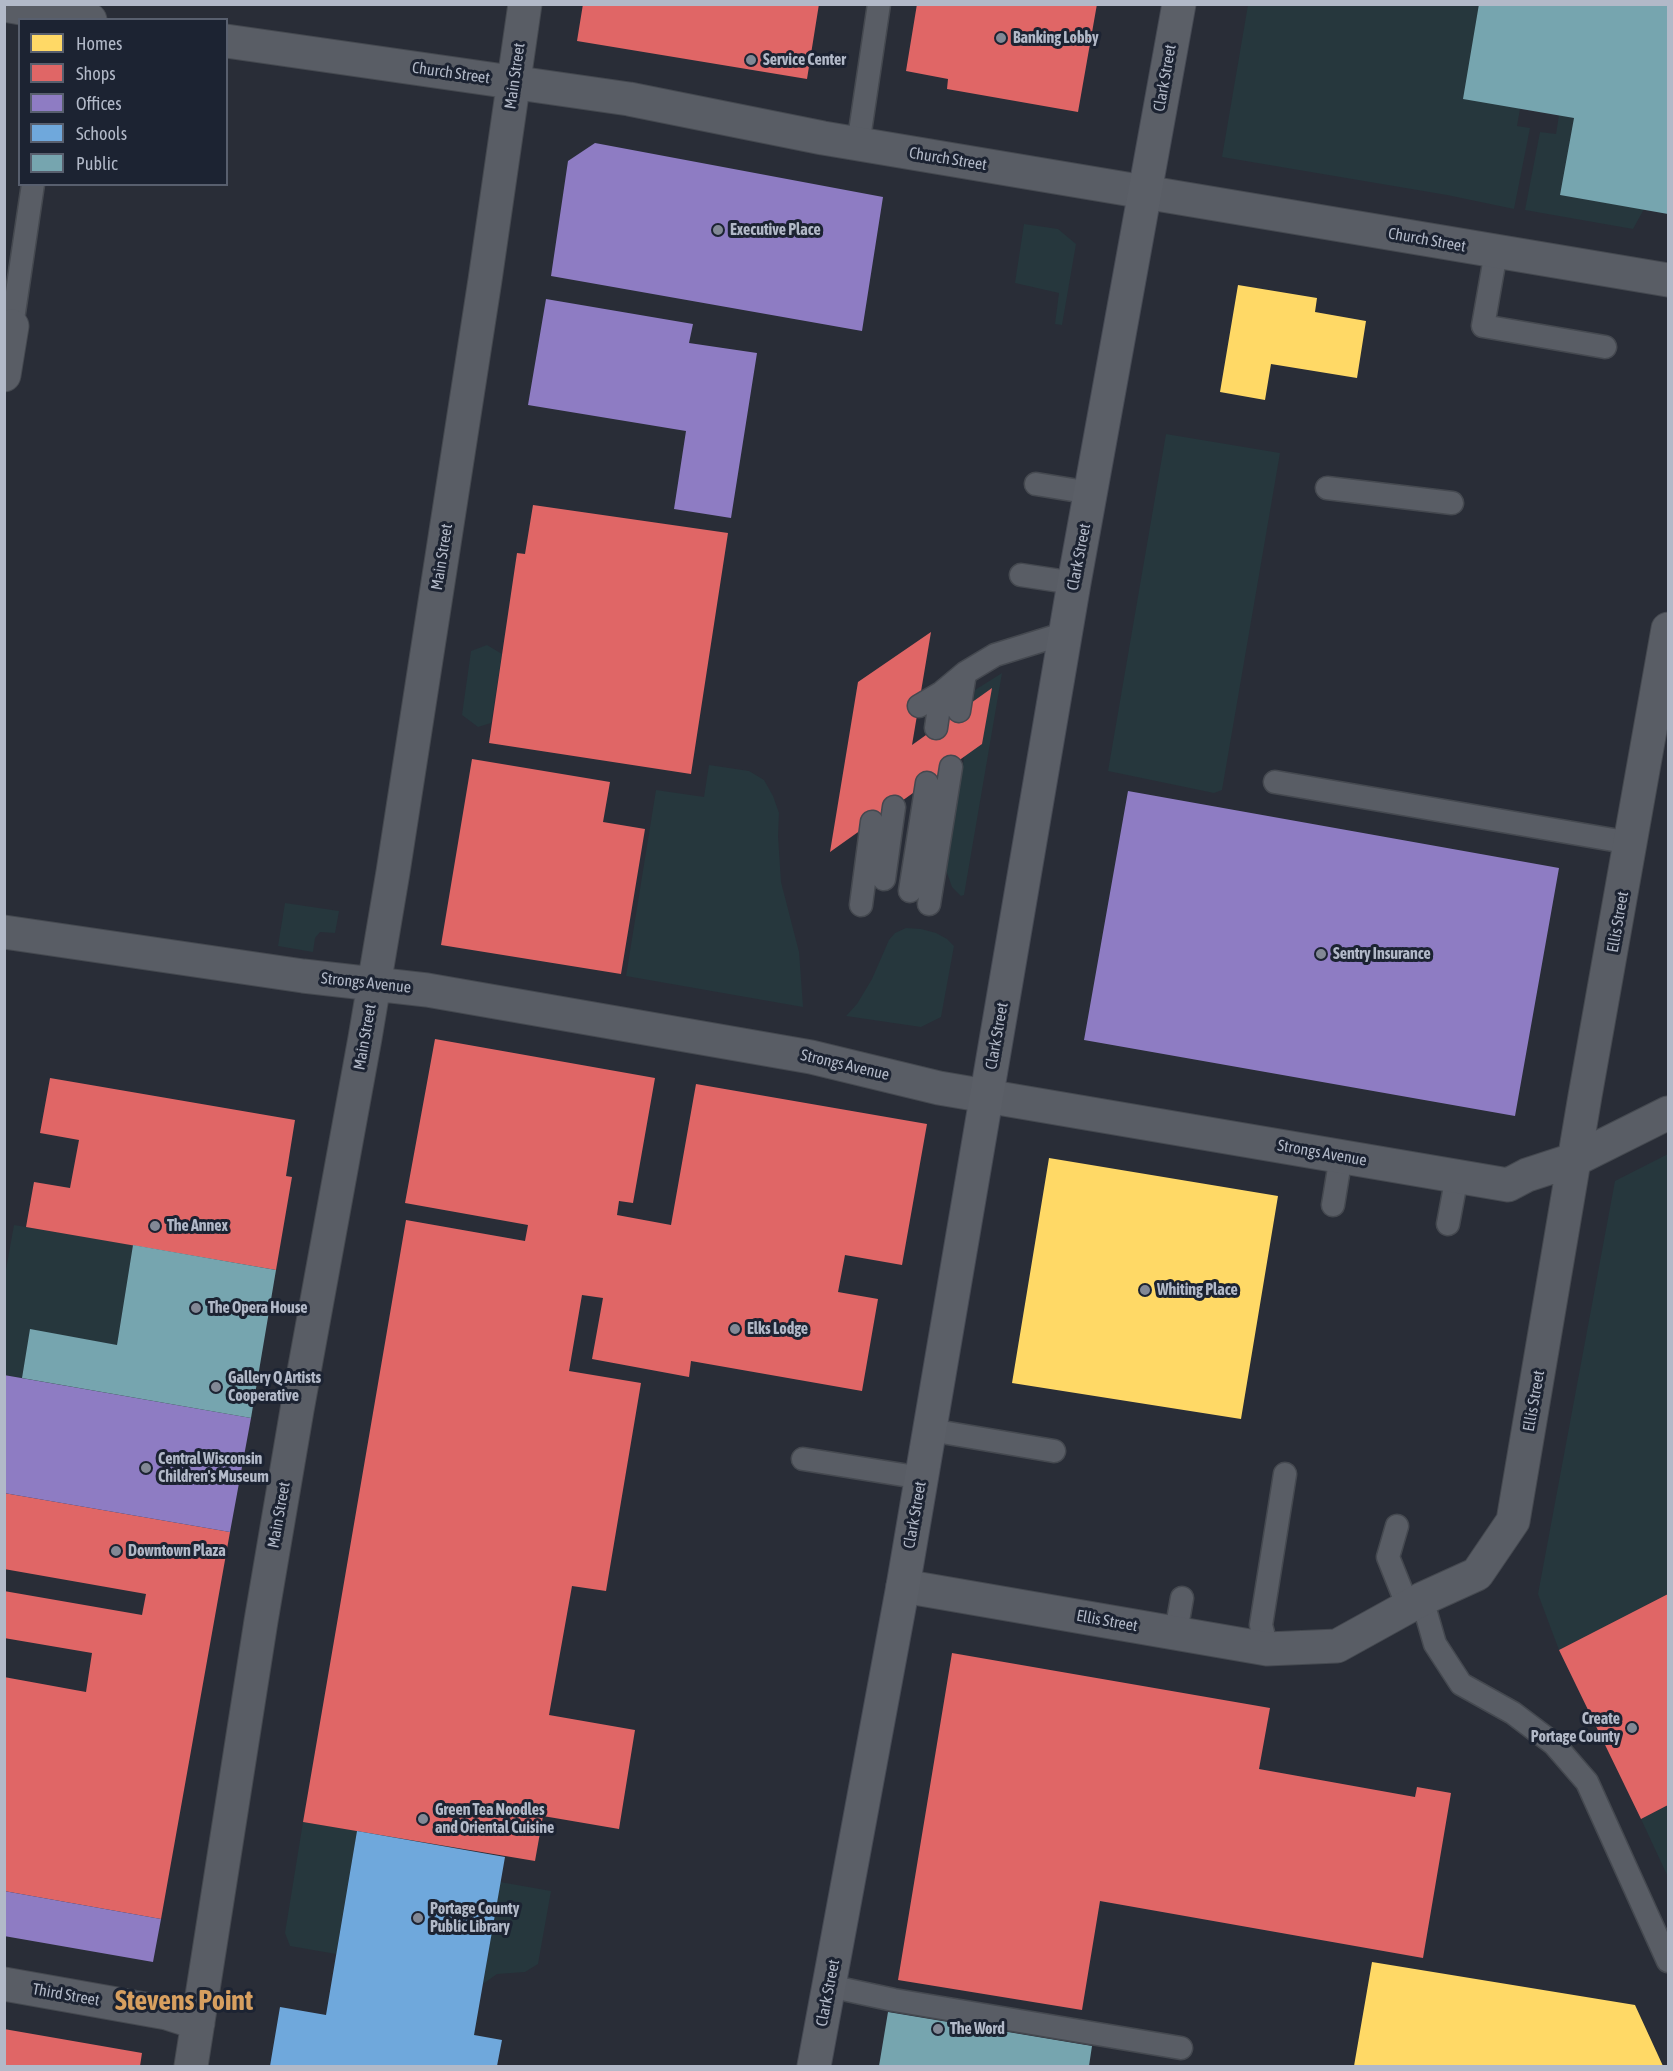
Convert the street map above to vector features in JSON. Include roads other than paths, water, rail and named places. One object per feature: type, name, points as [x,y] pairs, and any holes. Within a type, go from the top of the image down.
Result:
[{"type":"main road","name":"Clark Street","points":[[814,2067],[903,1586],[1074,583],[1179,4]]},
{"type":"street","name":"Main Street","points":[[191,2067],[274,1540],[374,983],[460,446],[525,4]]},
{"type":"street","points":[[4,5],[71,18]]},
{"type":"street","name":"Church Street","points":[[228,41],[629,99],[858,144],[1668,280]]},
{"type":"street","points":[[4,375],[12,326]]},
{"type":"street","name":"Ellis Street","points":[[903,1586],[1267,1649],[1337,1646],[1415,1603],[1477,1574],[1513,1521],[1585,1096],[1668,629]]},
{"type":"street","name":"Strongs Avenue","points":[[4,932],[303,976],[427,990],[812,1057],[939,1088],[1508,1185],[1527,1175],[1576,1159],[1668,1113]]},
{"type":"street","name":"Third Street","points":[[4,1984],[167,2013],[198,2024]]},
{"type":"lane","points":[[858,144],[879,4]]},
{"type":"lane","points":[[12,326],[33,186]]},
{"type":"lane","points":[[1496,252],[1483,326],[1605,347]]},
{"type":"lane","points":[[1036,484],[1091,493]]},
{"type":"lane","points":[[1327,488],[1452,502]]},
{"type":"lane","points":[[1021,575],[1074,583]]},
{"type":"lane","points":[[918,706],[941,693],[965,673],[995,656],[1066,633]]},
{"type":"lane","points":[[959,711],[965,673]]},
{"type":"lane","points":[[936,728],[941,693]]},
{"type":"lane","points":[[928,904],[951,767]]},
{"type":"lane","points":[[1275,782],[1631,843]]},
{"type":"lane","points":[[910,891],[927,783]]},
{"type":"lane","points":[[884,879],[894,807]]},
{"type":"lane","points":[[861,905],[872,822]]},
{"type":"lane","points":[[1333,1205],[1341,1156]]},
{"type":"lane","points":[[1448,1224],[1457,1176]]},
{"type":"lane","points":[[930,1430],[1054,1451]]},
{"type":"lane","points":[[803,1459],[922,1478]]},
{"type":"lane","points":[[1267,1649],[1261,1625],[1285,1474]]},
{"type":"lane","points":[[1397,1526],[1388,1557],[1415,1603],[1440,1654],[1461,1684],[1513,1713],[1554,1744],[1587,1782],[1668,1961]]},
{"type":"lane","points":[[1176,1632],[1182,1598]]},
{"type":"lane","points":[[829,1986],[894,2000],[1181,2048]]},
{"type":"place","name":"Banking Lobby","points":[[1001,38]]},
{"type":"place","name":"Service Center","points":[[751,60]]},
{"type":"place","name":"Executive Place","points":[[718,230]]},
{"type":"place","name":"Sentry Insurance","points":[[1321,954]]},
{"type":"place","name":"The Annex","points":[[155,1226]]},
{"type":"place","name":"Whiting Place","points":[[1145,1290]]},
{"type":"place","name":"The Opera House","points":[[196,1308]]},
{"type":"place","name":"Elks Lodge","points":[[735,1329]]},
{"type":"place","name":"Gallery Q Artists Cooperative","points":[[216,1387]]},
{"type":"place","name":"Central Wisconsin Children's Museum","points":[[146,1468]]},
{"type":"place","name":"Downtown Plaza","points":[[116,1551]]},
{"type":"place","name":"Create Portage County","points":[[1632,1728]]},
{"type":"place","name":"Green Tea Noodles and Oriental Cuisine","points":[[423,1819]]},
{"type":"place","name":"Portage County Public Library","points":[[418,1918]]},
{"type":"place","name":"The Word","points":[[938,2029]]},
{"type":"district","name":"Stevens Point","points":[[184,2001]]}]
